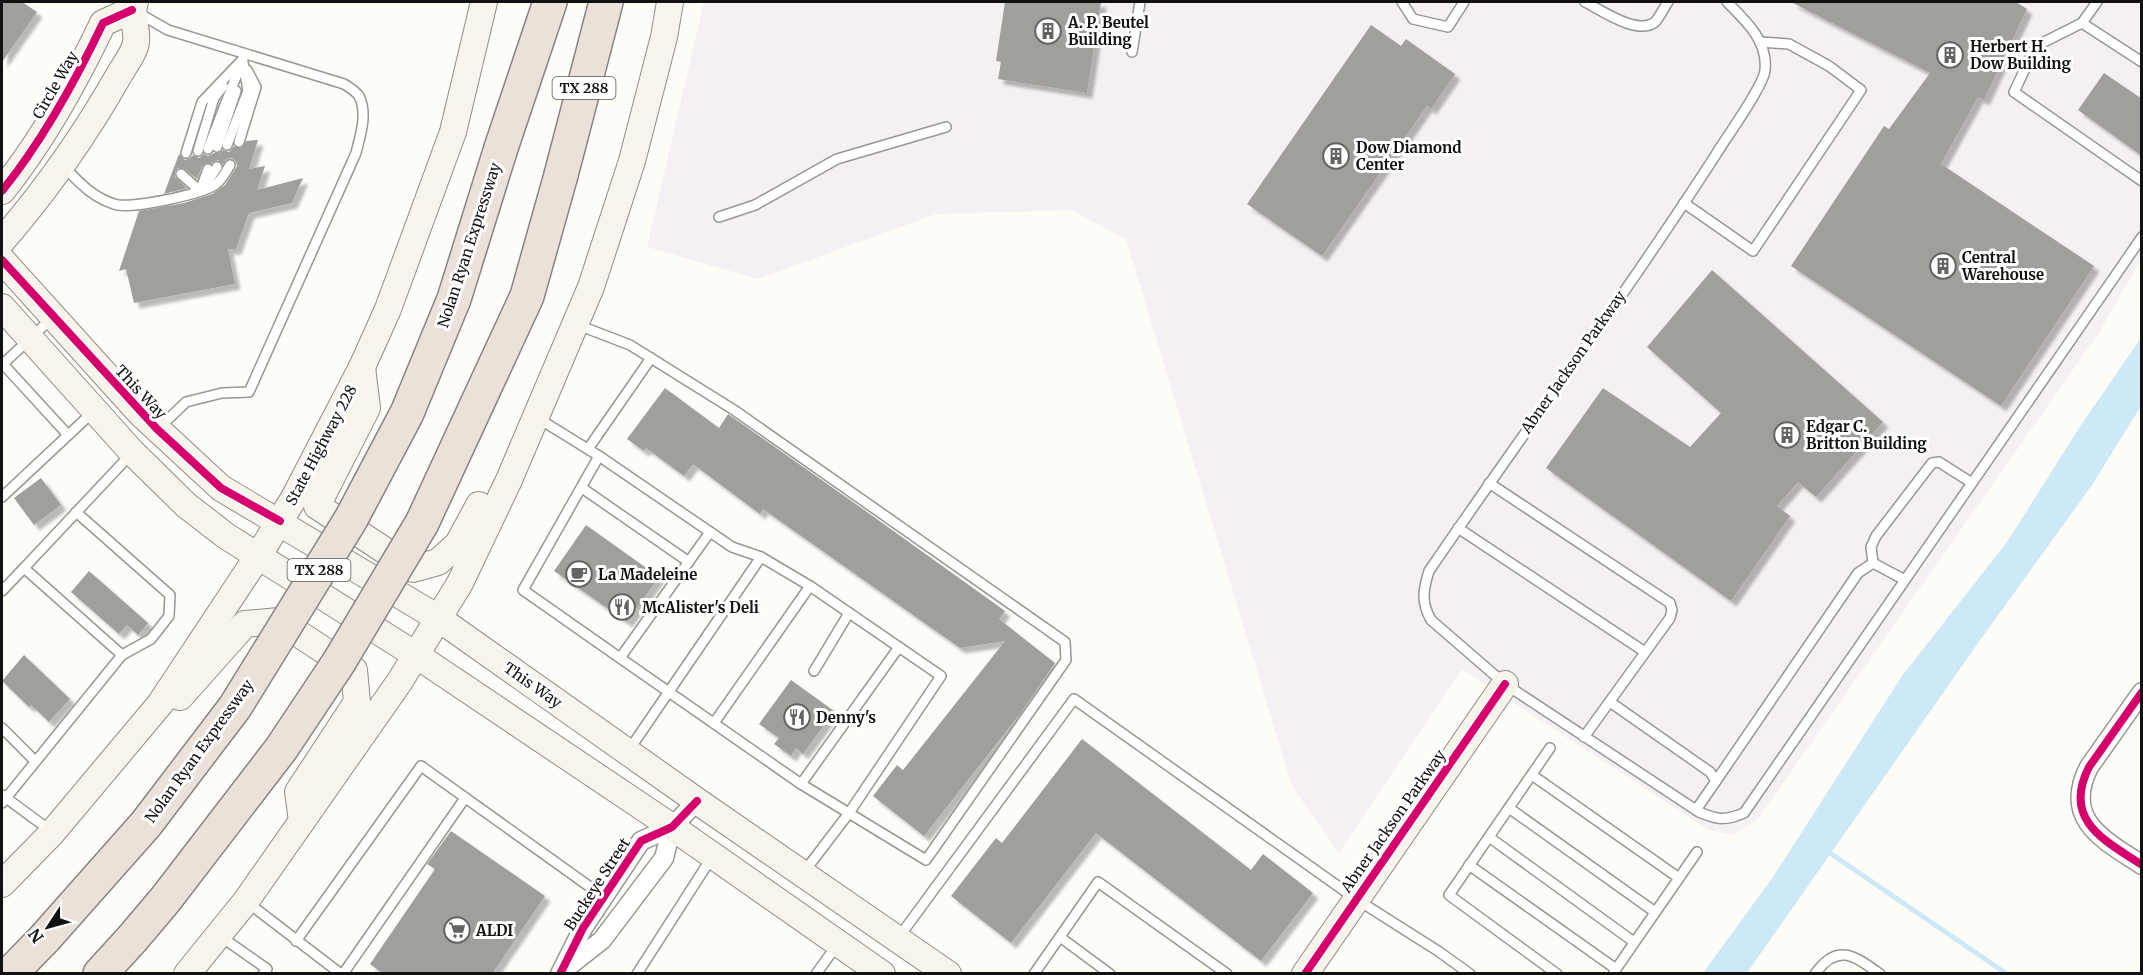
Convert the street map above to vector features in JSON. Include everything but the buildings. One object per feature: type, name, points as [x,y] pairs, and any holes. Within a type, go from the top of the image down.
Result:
[{"type":"highway","name":"Nolan Ryan Expressway","points":[[10,974],[146,824],[235,707],[351,519],[407,413],[454,299],[550,2]]},
{"type":"highway","name":"TX 288","points":[[100,974],[165,900],[281,749],[339,662],[422,523],[527,296],[606,2]]},
{"type":"main road","name":"State Highway 228","points":[[2,884],[52,832],[160,704],[280,522],[318,453],[362,367],[388,309],[453,132],[484,2]]},
{"type":"main road","points":[[187,974],[246,901],[400,681],[460,583],[508,480],[591,287],[632,161],[664,37],[670,2]]},
{"type":"main road","points":[[2,241],[63,166],[137,44],[129,4]]},
{"type":"main road","name":"Circle Way","points":[[2,191],[58,111],[103,23],[129,4]]},
{"type":"main road","name":"This Way","points":[[2,260],[54,317],[186,504],[226,536],[416,655],[672,827],[881,973]]},
{"type":"main road","name":"This Way","points":[[2,307],[94,411],[135,431],[221,488],[438,618],[697,801],[948,974]]},
{"type":"main road","points":[[362,367],[367,408],[317,506],[413,568],[438,562],[458,544],[487,492],[508,480]]},
{"type":"main road","points":[[160,704],[179,698],[245,624],[279,621],[354,670],[357,702],[298,792],[302,821]]},
{"type":"main road","name":"Abner Jackson Parkway","points":[[1305,974],[1505,684]]},
{"type":"street","points":[[2142,692],[2089,767],[2080,795],[2087,824],[2097,835],[2142,865]]},
{"type":"street","name":"Buckeye Street","points":[[561,972],[583,928],[641,841],[672,827],[697,801]]},
{"type":"street","name":"Buckeye Street","points":[[561,972],[602,940],[664,858],[672,827]]},
{"type":"lane","points":[[1132,52],[1140,2]]},
{"type":"lane","points":[[1402,2],[1413,19],[1448,27],[1464,2]]},
{"type":"lane","points":[[1585,2],[1629,24],[1646,26],[1655,21],[1668,2]]},
{"type":"lane","name":"Abner Jackson Parkway","points":[[1505,684],[1431,620],[1425,609],[1422,592],[1429,571],[1684,202],[1754,94],[1765,72],[1764,48],[1750,25],[1727,2]]},
{"type":"lane","points":[[2097,2],[2082,23],[2036,46],[2014,92],[2142,181]]},
{"type":"lane","points":[[2,591],[76,512],[135,431],[186,402],[222,393],[249,392],[356,153],[362,131],[363,112],[358,95],[344,84],[244,57],[168,30],[129,4]]},
{"type":"lane","points":[[2082,23],[2142,62]]},
{"type":"lane","points":[[1684,202],[1753,251],[1861,90],[1829,66],[1790,44],[1760,42]]},
{"type":"lane","points":[[239,142],[256,87],[244,57]]},
{"type":"lane","points":[[227,144],[248,91],[244,57]]},
{"type":"lane","points":[[208,149],[244,57]]},
{"type":"lane","points":[[186,153],[202,102],[244,57]]},
{"type":"lane","points":[[719,217],[755,205],[837,159],[946,127]]},
{"type":"lane","points":[[63,166],[91,194],[116,206],[141,205],[200,191],[217,184],[230,165]]},
{"type":"lane","points":[[200,171],[200,191]]},
{"type":"lane","points":[[200,171],[200,191]]},
{"type":"lane","points":[[200,171],[210,181],[200,191]]},
{"type":"lane","points":[[1505,684],[1696,810],[1714,819],[1728,819],[1744,813],[2142,237]]},
{"type":"lane","points":[[54,317],[3,364],[68,435]]},
{"type":"lane","points":[[575,324],[630,345],[734,410],[1065,642],[1066,660],[926,860],[801,784],[524,590],[599,456]]},
{"type":"lane","points":[[588,449],[651,358]]},
{"type":"lane","points":[[2,496],[94,411]]},
{"type":"lane","points":[[535,416],[599,456],[732,547],[761,557],[810,586],[941,676],[849,813],[803,874]]},
{"type":"lane","points":[[1873,563],[1871,547],[1876,536],[1932,463],[1939,462],[1972,483]]},
{"type":"lane","points":[[1489,483],[1670,603],[1672,610],[1670,618],[1584,737]]},
{"type":"lane","points":[[582,488],[689,562]]},
{"type":"lane","points":[[52,832],[3,799],[122,656],[151,639],[169,616],[170,595],[76,512]]},
{"type":"lane","points":[[1458,528],[1645,652]]},
{"type":"lane","points":[[620,658],[710,532]]},
{"type":"lane","points":[[627,752],[761,557]]},
{"type":"lane","points":[[1873,563],[1905,580]]},
{"type":"lane","points":[[1696,810],[1858,573],[1873,563]]},
{"type":"lane","points":[[24,568],[122,656]]},
{"type":"lane","points":[[714,723],[810,586]]},
{"type":"lane","points":[[814,671],[849,613]]},
{"type":"lane","points":[[801,784],[899,647]]},
{"type":"lane","points":[[897,939],[1074,699],[1356,899],[1470,974]]},
{"type":"lane","points":[[1610,702],[1710,772],[1716,781]]},
{"type":"lane","points":[[2,728],[35,761]]},
{"type":"lane","points":[[1550,748],[1449,895],[1557,974]]},
{"type":"lane","points":[[296,941],[421,766],[604,897]]},
{"type":"lane","points":[[1532,775],[1679,878]]},
{"type":"lane","points":[[246,901],[342,974],[465,798]]},
{"type":"lane","points":[[1509,808],[1655,912]]},
{"type":"lane","points":[[1489,837],[1634,942]]},
{"type":"lane","points":[[1469,865],[1614,971],[1697,852]]},
{"type":"lane","points":[[637,974],[713,856]]},
{"type":"lane","points":[[1034,974],[1098,882],[1226,973]]},
{"type":"lane","points":[[220,936],[267,969],[263,974]]},
{"type":"lane","points":[[1060,937],[1110,974]]},
{"type":"lane","points":[[816,974],[838,943]]},
{"type":"lane","points":[[1815,974],[1830,957],[1848,954],[1860,959],[1880,974]]},
{"type":"shaded area","points":[[704,2],[2141,2],[2141,259],[2100,331],[1758,819],[1733,835],[1709,830],[1462,669],[1339,853],[1292,786],[1126,239],[1071,210],[936,214],[758,279],[647,247]]},
{"type":"water","points":[[2141,338],[2141,406],[2092,485],[1978,643],[1747,973],[1703,973],[1773,877],[1902,676],[2007,542],[2081,425]]},
{"type":"waterway","points":[[1827,851],[2007,974]]},
{"type":"cycle path","points":[[2,191],[31,152],[57,110],[103,23],[132,10]]},
{"type":"cycle path","points":[[2,260],[157,429],[221,488],[280,521]]},
{"type":"cycle path","points":[[1305,974],[1505,684]]},
{"type":"cycle path","points":[[2142,692],[2089,767],[2082,785],[2081,801],[2084,815],[2101,837],[2142,865]]},
{"type":"cycle path","points":[[560,974],[583,928],[641,841],[672,827],[697,801]]},
{"type":"place","name":"A. P. Beutel Building","points":[[1048,31]]},
{"type":"place","name":"Herbert H. Dow Building","points":[[1950,55]]},
{"type":"place","name":"Dow Diamond Center","points":[[1336,156]]},
{"type":"place","name":"Central Warehouse","points":[[1943,266]]},
{"type":"place","name":"Edgar C. Britton Building","points":[[1787,435]]},
{"type":"place","name":"La Madeleine","points":[[579,574]]},
{"type":"place","name":"McAlister's Deli","points":[[622,607]]},
{"type":"place","name":"Denny's","points":[[797,717]]},
{"type":"place","name":"ALDI","points":[[457,930]]}]
